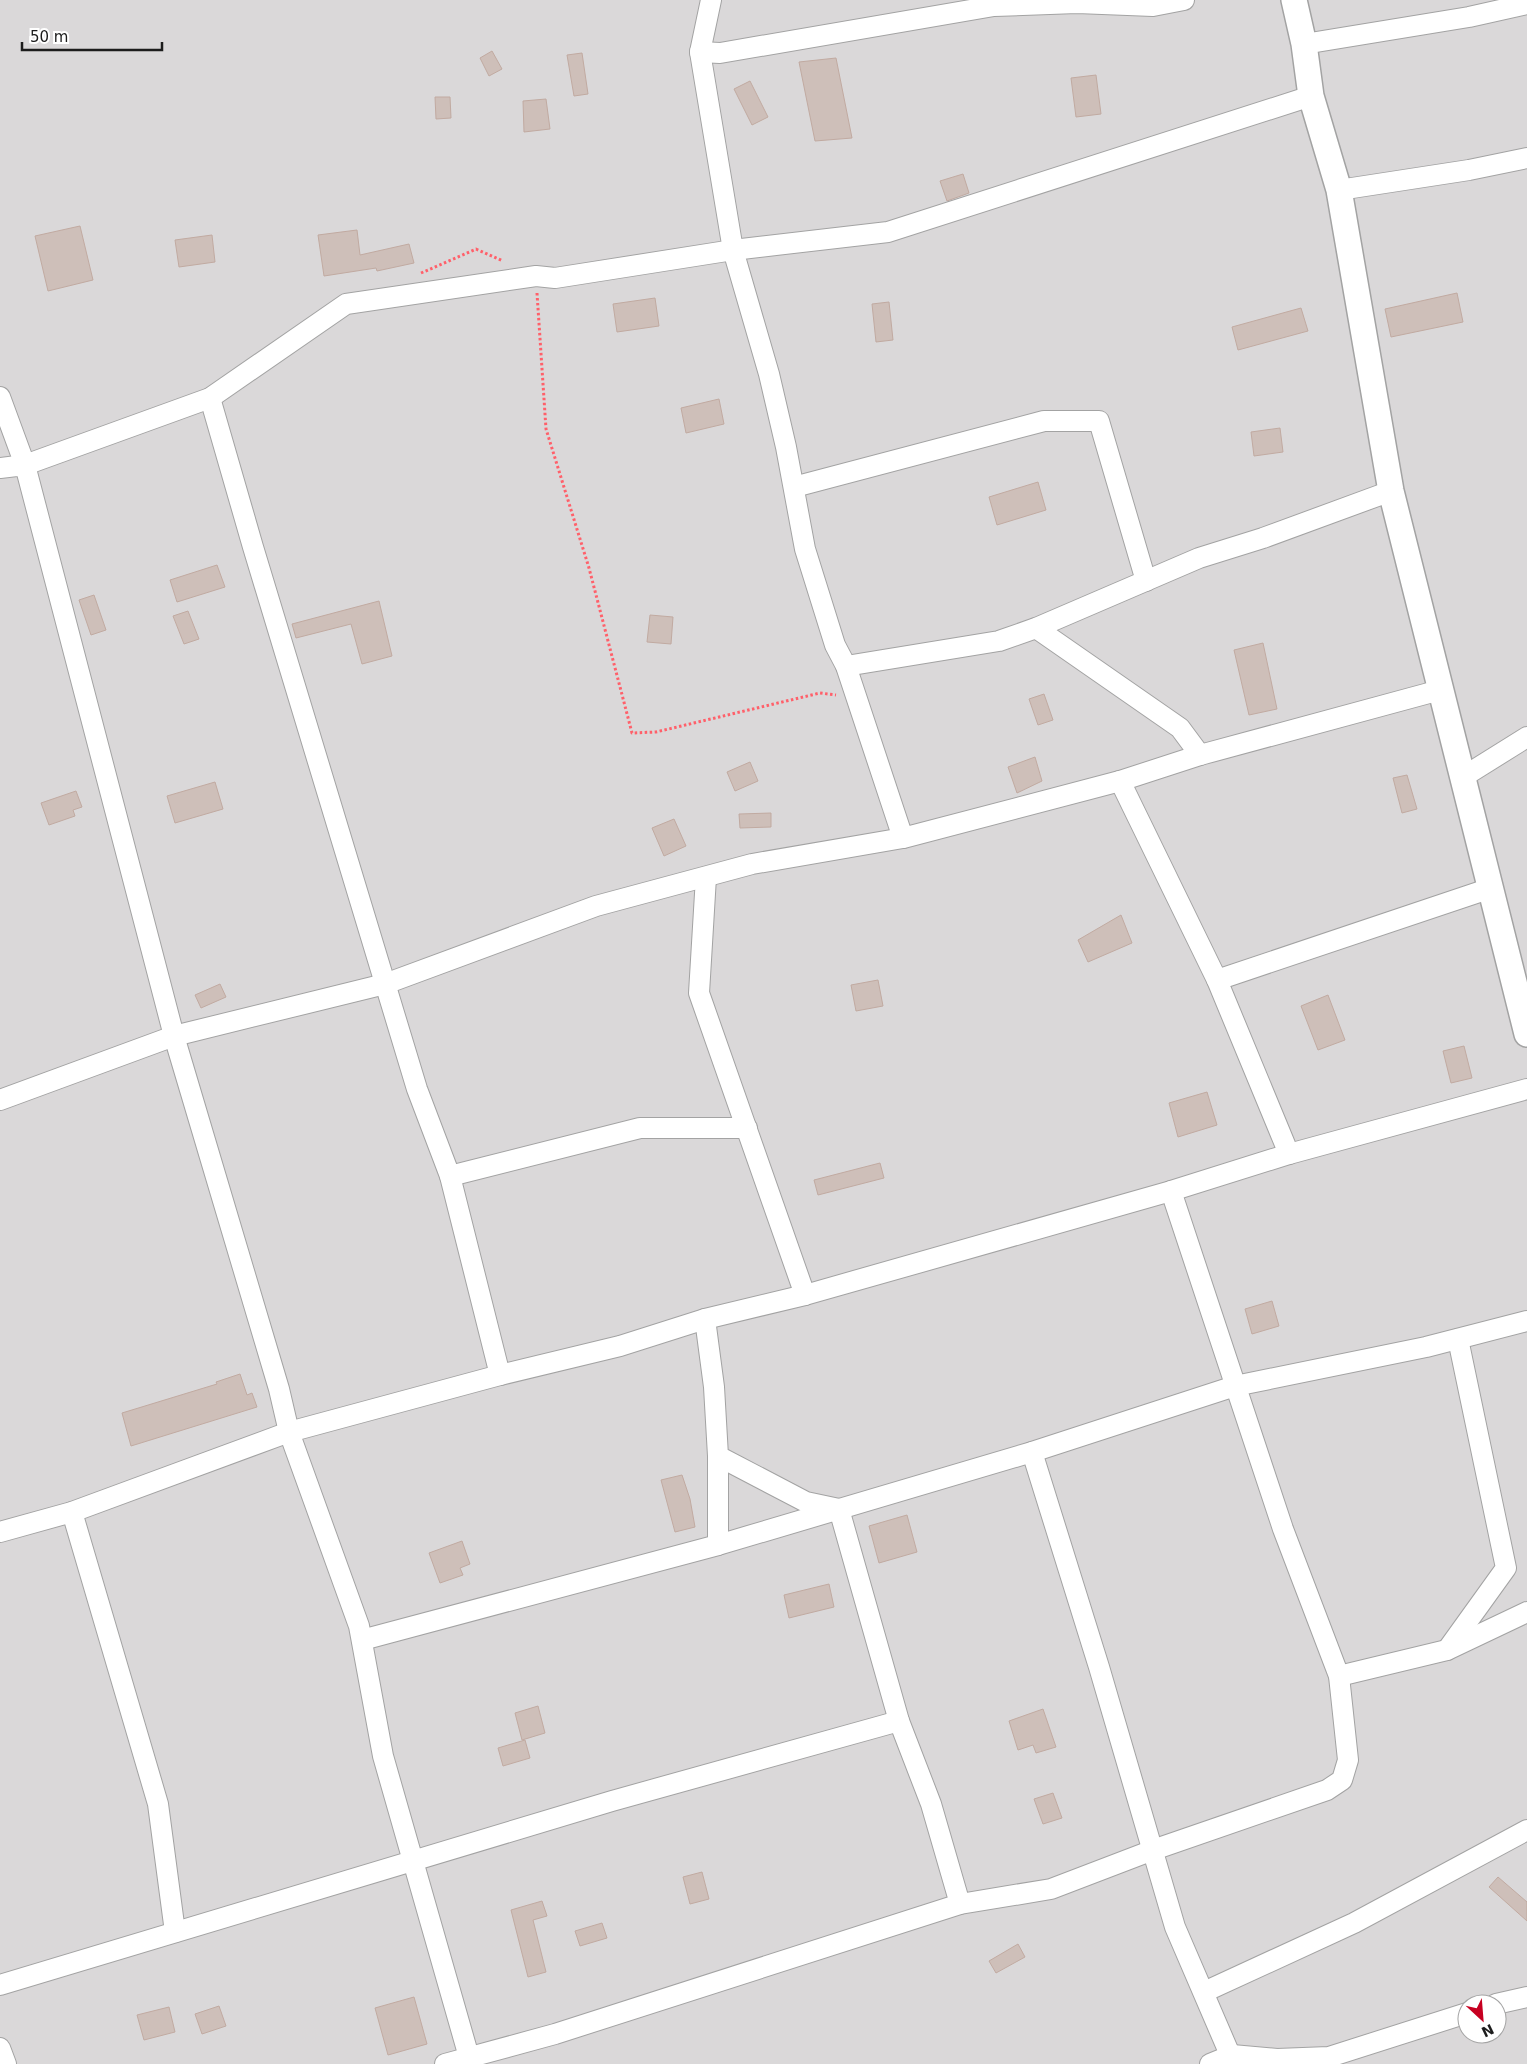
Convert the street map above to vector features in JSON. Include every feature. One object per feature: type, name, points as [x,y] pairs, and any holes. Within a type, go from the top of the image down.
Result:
[{"type":"street","points":[[711,0],[700,52],[733,250],[769,374],[794,488],[805,549],[835,645],[846,666],[903,838]]},
{"type":"street","points":[[700,52],[720,53],[970,5],[994,6],[1077,1],[1153,6],[1184,0]]},
{"type":"street","points":[[1294,0],[1304,44],[1311,96],[1339,190],[1391,491],[1527,1034]]},
{"type":"street","points":[[1304,44],[1469,17],[1527,4]]},
{"type":"street","points":[[0,468],[25,465],[210,398],[346,304],[536,276],[555,278],[733,250],[888,232],[1311,96]]},
{"type":"street","points":[[1339,190],[1469,170],[1527,158]]},
{"type":"street","points":[[0,397],[25,465],[174,1036],[276,1380],[289,1432],[362,1640],[377,1728],[470,2061]]},
{"type":"street","points":[[210,398],[385,984],[418,1089],[450,1176],[500,1375]]},
{"type":"street","points":[[794,488],[1044,421],[1098,420],[1146,581]]},
{"type":"street","points":[[846,666],[999,641],[1036,628],[1199,558],[1263,538],[1391,491]]},
{"type":"street","points":[[1036,628],[1180,728],[1200,755]]},
{"type":"street","points":[[0,1100],[174,1036],[385,984],[596,906],[752,864],[903,838],[1120,781],[1200,755],[1440,690]]},
{"type":"street","points":[[1463,777],[1527,737]]},
{"type":"street","points":[[1120,781],[1217,980],[1289,1154]]},
{"type":"street","points":[[706,877],[699,993],[805,1295]]},
{"type":"street","points":[[1217,980],[1491,888]]},
{"type":"street","points":[[0,1532],[72,1512],[289,1432],[500,1375],[620,1346],[705,1318],[805,1295],[1171,1191],[1289,1154],[1527,1089]]},
{"type":"street","points":[[450,1176],[640,1128],[747,1128]]},
{"type":"street","points":[[445,2064],[470,2061],[960,1904],[1051,1888],[1327,1790],[1342,1780],[1348,1760],[1339,1676],[1282,1529],[1171,1191]]},
{"type":"street","points":[[705,1318],[714,1386],[718,1456],[718,1545]]},
{"type":"street","points":[[362,1640],[718,1545],[1032,1452],[1235,1386],[1426,1348],[1527,1321]]},
{"type":"street","points":[[1446,1650],[1506,1568],[1458,1339]]},
{"type":"street","points":[[1032,1452],[1099,1667],[1175,1926],[1233,2059]]},
{"type":"street","points":[[718,1456],[806,1502],[839,1509]]},
{"type":"street","points":[[839,1509],[899,1721],[931,1804],[960,1904]]},
{"type":"street","points":[[72,1512],[158,1804],[175,1932]]},
{"type":"street","points":[[1339,1676],[1446,1650],[1527,1612]]},
{"type":"street","points":[[0,1985],[612,1801],[899,1721]]},
{"type":"street","points":[[1204,1992],[1354,1923],[1527,1830]]},
{"type":"street","points":[[1507,2002],[1527,1997]]},
{"type":"street","points":[[1210,2064],[1233,2059],[1326,2060],[1457,2016]]},
{"type":"street","points":[[0,2048],[6,2064]]},
{"type":"path","points":[[416,275],[476,250],[536,276],[546,429],[589,568],[632,733],[656,732],[820,693],[856,698]]},
{"type":"shaded area","points":[[0,0],[1527,0],[1527,2064],[0,2064]]},
{"type":"building","points":[[492,51],[502,69],[489,76],[480,58]]},
{"type":"building","points":[[582,53],[588,94],[574,96],[567,55]]},
{"type":"building","points":[[836,58],[852,138],[815,141],[799,62]]},
{"type":"building","points":[[1096,75],[1101,114],[1076,117],[1071,78]]},
{"type":"building","points":[[750,81],[768,117],[752,125],[734,89]]},
{"type":"building","points":[[435,97],[450,97],[451,118],[436,119]]},
{"type":"building","points":[[546,99],[550,129],[524,132],[523,101]]},
{"type":"building","points":[[963,174],[969,193],[947,201],[940,181]]},
{"type":"building","points":[[80,226],[93,280],[48,291],[35,236]]},
{"type":"building","points":[[357,230],[360,255],[409,244],[414,263],[377,271],[376,268],[324,276],[318,235]]},
{"type":"building","points":[[212,235],[215,262],[179,267],[175,240]]},
{"type":"building","points":[[1457,293],[1463,322],[1391,337],[1385,309]]},
{"type":"building","points":[[655,298],[659,326],[617,332],[613,304]]},
{"type":"building","points":[[889,302],[893,340],[876,342],[872,304]]},
{"type":"building","points":[[1301,308],[1308,331],[1238,350],[1232,327]]},
{"type":"building","points":[[719,399],[724,424],[686,433],[681,408]]},
{"type":"building","points":[[1280,428],[1283,452],[1254,456],[1251,432]]},
{"type":"building","points":[[1038,482],[1046,510],[997,525],[989,497]]},
{"type":"building","points":[[217,565],[225,587],[177,602],[170,580]]},
{"type":"building","points":[[94,595],[106,630],[91,635],[79,600]]},
{"type":"building","points":[[379,601],[392,656],[362,664],[351,624],[296,638],[292,624]]},
{"type":"building","points":[[188,611],[199,639],[184,644],[173,616]]},
{"type":"building","points":[[650,615],[673,617],[671,644],[647,642]]},
{"type":"building","points":[[1263,643],[1277,709],[1249,715],[1234,650]]},
{"type":"building","points":[[1044,694],[1053,720],[1038,725],[1029,699]]},
{"type":"building","points":[[1035,757],[1042,781],[1017,793],[1008,767]]},
{"type":"building","points":[[750,762],[758,781],[735,791],[727,772]]},
{"type":"building","points":[[1407,775],[1417,809],[1402,813],[1393,778]]},
{"type":"building","points":[[215,782],[223,809],[175,823],[167,796]]},
{"type":"building","points":[[76,791],[82,807],[73,810],[75,816],[49,825],[41,803]]},
{"type":"building","points":[[771,813],[771,827],[740,828],[739,814]]},
{"type":"building","points":[[674,819],[686,846],[664,856],[652,828]]},
{"type":"building","points":[[1121,915],[1132,943],[1088,962],[1078,940]]},
{"type":"building","points":[[878,980],[883,1006],[856,1011],[851,985]]},
{"type":"building","points":[[220,984],[226,997],[201,1008],[195,995]]},
{"type":"building","points":[[1328,995],[1345,1040],[1318,1050],[1301,1006]]},
{"type":"building","points":[[1464,1046],[1472,1078],[1451,1083],[1443,1051]]},
{"type":"building","points":[[1207,1092],[1217,1125],[1178,1137],[1169,1103]]},
{"type":"building","points":[[880,1163],[884,1178],[818,1195],[814,1180]]},
{"type":"building","points":[[1272,1301],[1279,1326],[1252,1334],[1245,1309]]},
{"type":"building","points":[[240,1374],[247,1395],[252,1393],[257,1407],[131,1446],[122,1413],[217,1384],[216,1382]]},
{"type":"building","points":[[682,1475],[690,1499],[695,1527],[675,1532],[661,1480]]},
{"type":"building","points":[[907,1515],[917,1552],[879,1563],[869,1526]]},
{"type":"building","points":[[462,1541],[470,1564],[460,1568],[463,1575],[440,1583],[429,1553]]},
{"type":"building","points":[[829,1584],[834,1607],[789,1618],[784,1595]]},
{"type":"building","points":[[538,1706],[545,1733],[522,1740],[515,1713]]},
{"type":"building","points":[[1043,1709],[1056,1747],[1036,1753],[1033,1745],[1018,1750],[1009,1721]]},
{"type":"building","points":[[525,1740],[530,1758],[503,1766],[498,1748]]},
{"type":"building","points":[[1053,1793],[1062,1818],[1043,1824],[1034,1799]]},
{"type":"building","points":[[702,1872],[709,1899],[690,1904],[683,1877]]},
{"type":"building","points":[[1498,1877],[1527,1902],[1527,1921],[1489,1887]]},
{"type":"building","points":[[542,1901],[547,1916],[533,1920],[546,1972],[528,1977],[511,1910]]},
{"type":"building","points":[[602,1923],[607,1938],[580,1946],[575,1931]]},
{"type":"building","points":[[1018,1944],[1025,1957],[996,1973],[989,1961]]},
{"type":"building","points":[[414,1997],[427,2044],[388,2055],[375,2008]]},
{"type":"building","points":[[219,2006],[226,2026],[202,2034],[195,2014]]},
{"type":"building","points":[[169,2007],[175,2032],[144,2040],[137,2015]]}]
